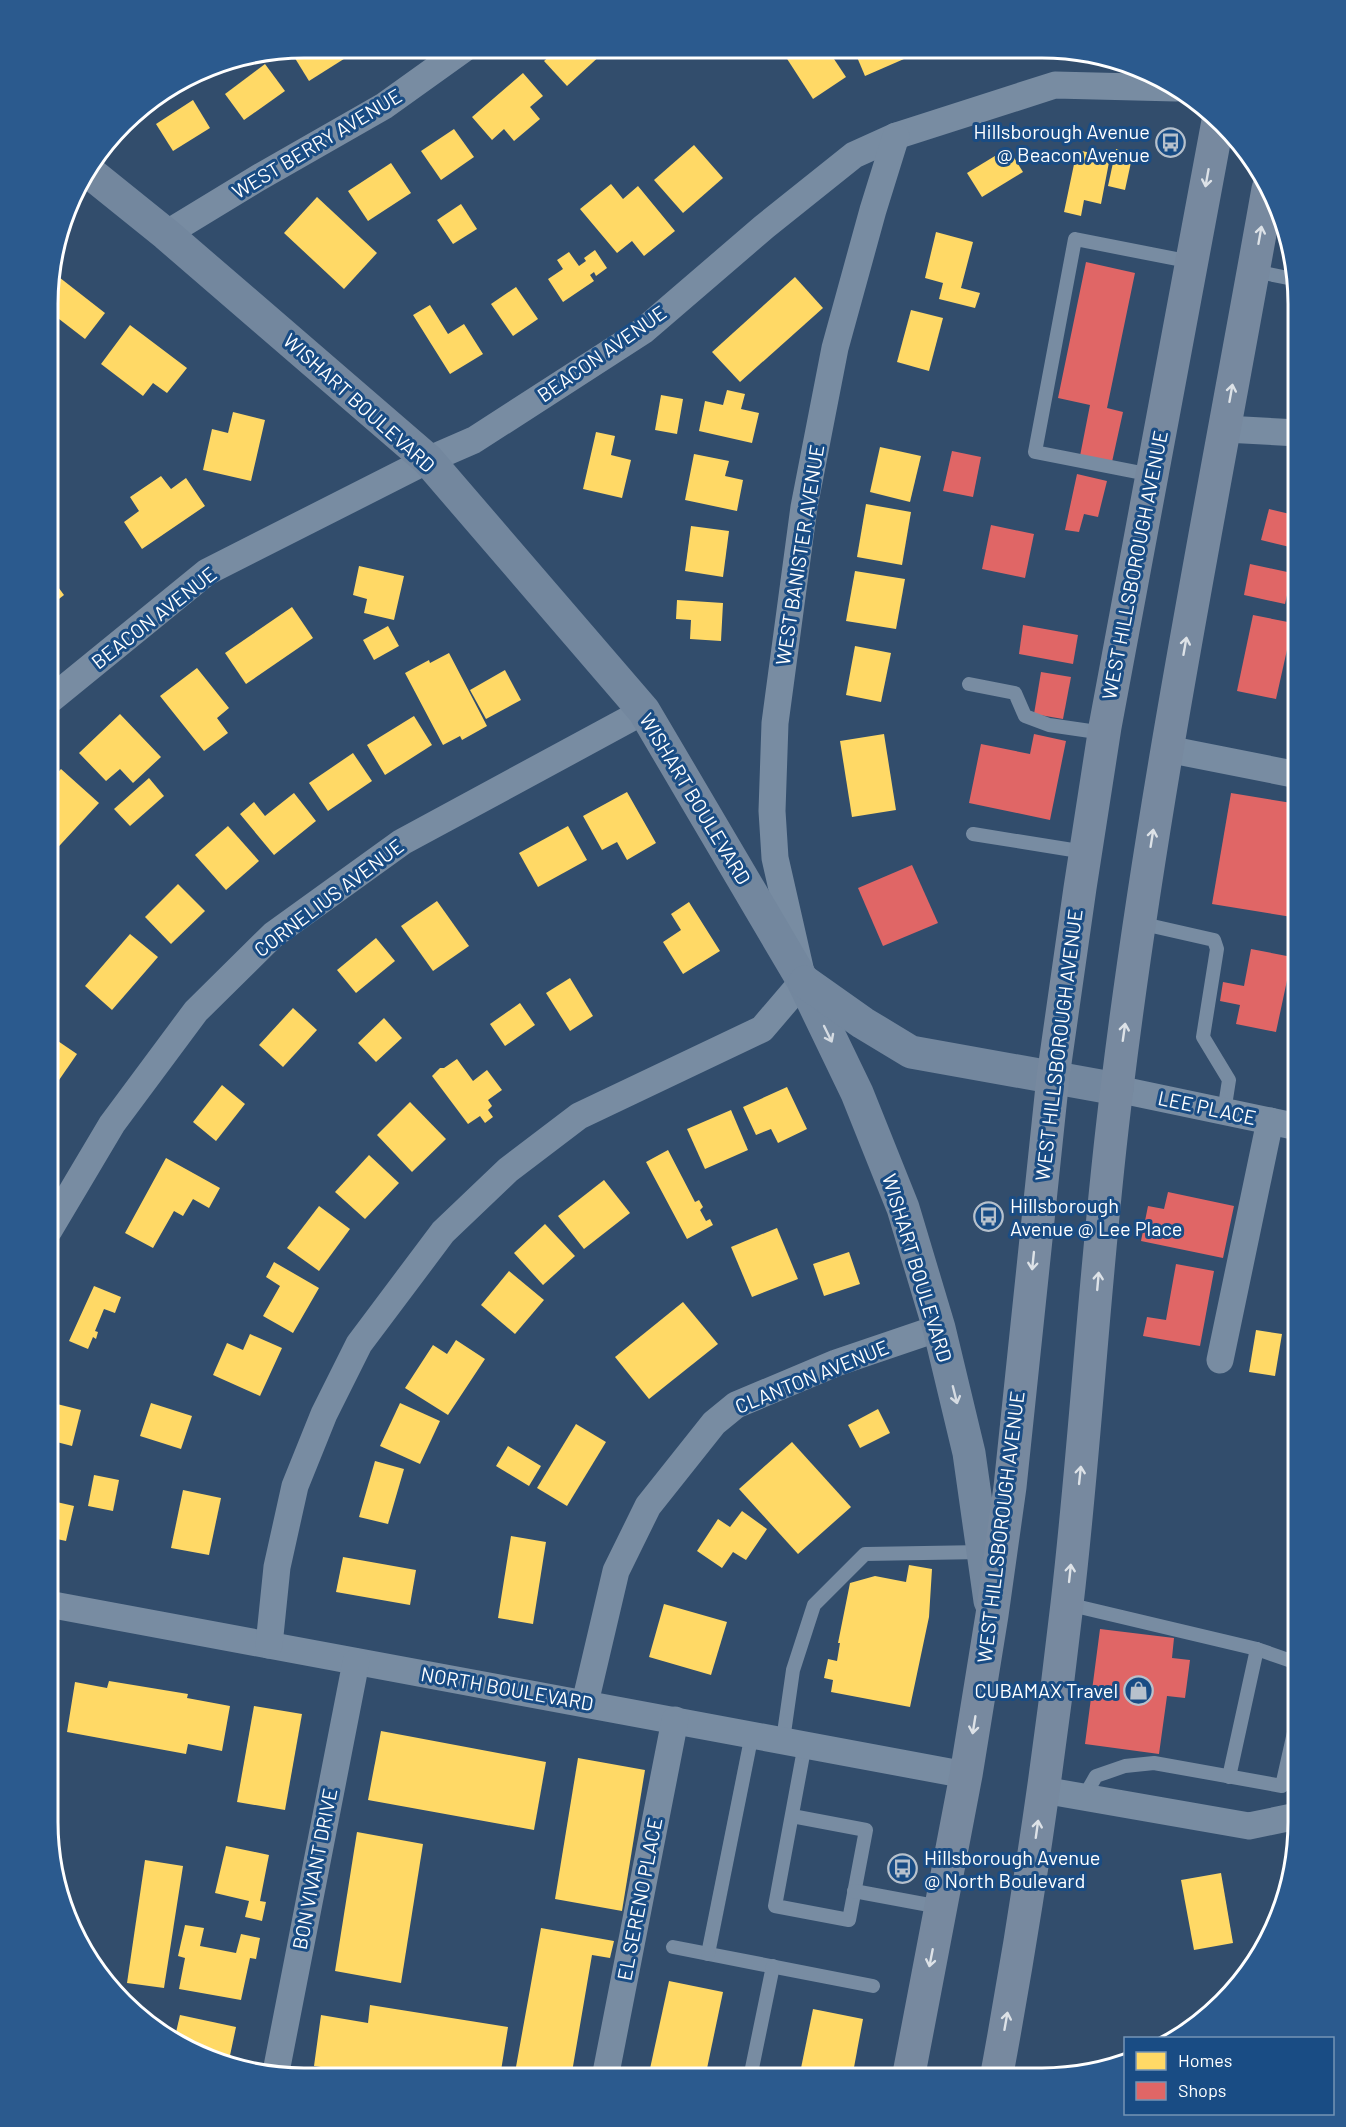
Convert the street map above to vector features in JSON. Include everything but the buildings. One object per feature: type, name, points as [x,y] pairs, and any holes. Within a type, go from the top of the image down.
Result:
[{"type":"main road","name":"WEST HILLSBOROUGH AVENUE","points":[[910,2068],[966,1775],[992,1615],[1010,1487],[1053,1077],[1104,734],[1216,130]]},
{"type":"main road","points":[[998,2068],[1026,1910],[1067,1604],[1117,1089],[1139,923],[1167,749],[1266,204]]},
{"type":"street","name":"WEST BERRY AVENUE","points":[[166,234],[384,106],[451,58]]},
{"type":"street","name":"BEACON AVENUE","points":[[58,693],[207,572],[428,460],[474,440],[643,331],[764,227],[854,155],[897,136],[1054,86],[1158,88]]},
{"type":"street","name":"WEST BANISTER AVENUE","points":[[803,981],[775,858],[772,811],[775,723],[804,507],[835,348],[873,210],[897,136]]},
{"type":"street","name":"WISHART BOULEVARD","points":[[94,177],[166,234],[428,460],[644,711],[803,981],[857,1093],[903,1208],[939,1328],[969,1453],[992,1615]]},
{"type":"street","points":[[1225,429],[1288,432]]},
{"type":"street","name":"CORNELIUS AVENUE","points":[[58,1215],[112,1124],[196,1011],[273,935],[402,842],[644,711]]},
{"type":"street","points":[[1167,749],[1288,773]]},
{"type":"street","points":[[269,1646],[277,1567],[295,1486],[324,1414],[359,1344],[443,1232],[508,1170],[579,1116],[762,1029],[803,981],[863,1023],[911,1052],[1117,1089]]},
{"type":"street","name":"LEE PLACE","points":[[1117,1089],[1288,1125]]},
{"type":"street","points":[[1220,1360],[1270,1121]]},
{"type":"street","name":"CLANTON AVENUE","points":[[585,1703],[616,1571],[648,1506],[714,1423],[736,1405],[836,1363],[939,1328]]},
{"type":"street","name":"NORTH BOULEVARD","points":[[58,1606],[966,1775]]},
{"type":"street","name":"BON VIVANT DRIVE","points":[[277,2067],[356,1662]]},
{"type":"street","name":"EL SERENO PLACE","points":[[607,2068],[675,1720]]},
{"type":"street","points":[[1043,1790],[1249,1826],[1288,1818]]},
{"type":"lane","points":[[1152,475],[1035,452],[1075,239],[1192,262]]},
{"type":"lane","points":[[1254,270],[1286,277]]},
{"type":"lane","points":[[969,684],[1015,693],[1025,716],[1049,725],[1104,734]]},
{"type":"lane","points":[[973,834],[1086,852]]},
{"type":"lane","points":[[1139,923],[1214,940],[1217,949],[1203,1037],[1229,1080],[1224,1112]]},
{"type":"lane","points":[[792,1816],[866,1830],[849,1920],[775,1906],[792,1816],[793,1670],[814,1605],[866,1554],[983,1552]]},
{"type":"lane","points":[[1067,1604],[1257,1649],[1288,1660]]},
{"type":"lane","points":[[1229,1777],[1257,1649]]},
{"type":"lane","points":[[708,1954],[752,1734]]},
{"type":"lane","points":[[1084,1797],[1096,1776],[1125,1766],[1154,1763],[1282,1786],[1288,1761]]},
{"type":"lane","points":[[854,1891],[941,1908]]},
{"type":"lane","points":[[673,1947],[873,1986]]},
{"type":"lane","points":[[752,2068],[773,1966]]},
{"type":"place","name":"Hillsborough Avenue @ Beacon Avenue","points":[[1171,143]]},
{"type":"place","name":"Hillsborough Avenue @ Lee Place","points":[[989,1217]]},
{"type":"place","name":"CUBAMAX Travel","points":[[1139,1691]]},
{"type":"place","name":"Hillsborough Avenue @ North Boulevard","points":[[903,1869]]}]
